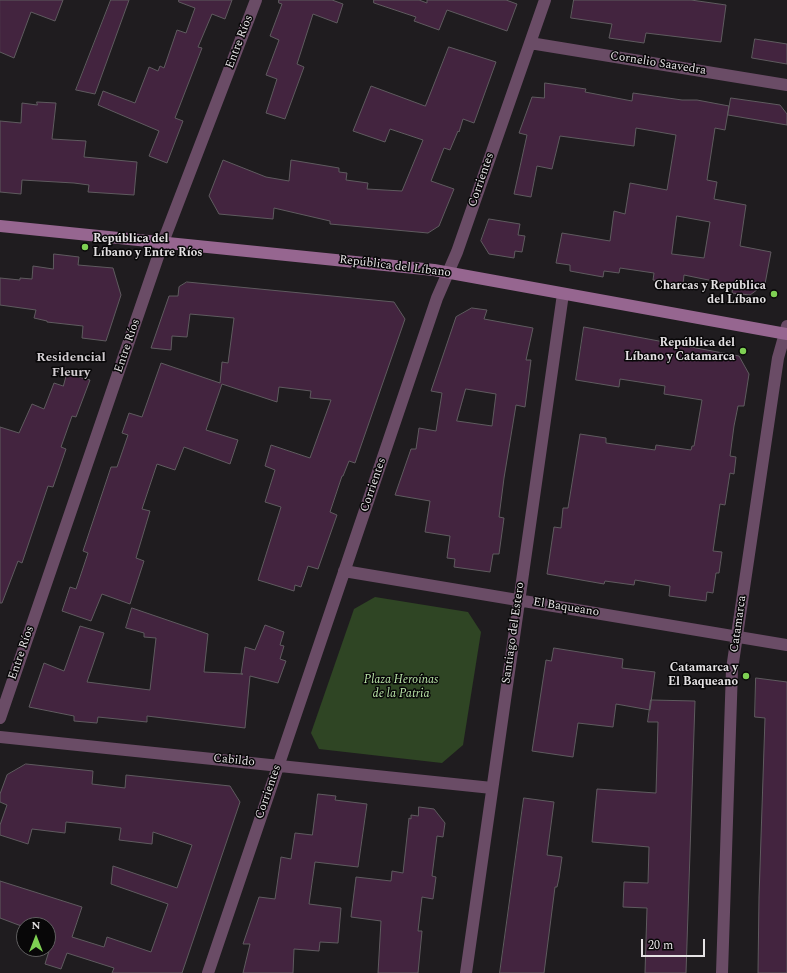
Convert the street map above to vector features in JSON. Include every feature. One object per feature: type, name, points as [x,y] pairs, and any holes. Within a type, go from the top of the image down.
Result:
[{"type":"main road","name":"República del Líbano","points":[[0,226],[448,273],[563,294],[786,331]]},
{"type":"street","name":"Entre Ríos","points":[[0,718],[163,242],[256,0]]},
{"type":"street","name":"Corrientes","points":[[208,973],[437,298],[448,273],[545,0]]},
{"type":"street","name":"Cornelio Saavedra","points":[[530,43],[787,85]]},
{"type":"street","name":"Santiago del Estero","points":[[466,973],[563,294]]},
{"type":"street","name":"Catamarca","points":[[722,973],[732,675],[778,358],[786,331]]},
{"type":"street","name":"El Baqueano","points":[[344,571],[787,645]]},
{"type":"street","name":"Cabildo","points":[[0,737],[492,788]]},
{"type":"green space","name":"Plaza Heroínas de la Patria","points":[[375,597],[468,612],[481,632],[463,745],[442,763],[319,749],[311,733],[354,609]]},
{"type":"building","points":[[0,0],[63,0],[55,21],[31,12],[14,58],[0,52]]},
{"type":"building","points":[[111,0],[129,0],[95,94],[76,90]]},
{"type":"building","points":[[179,0],[232,0],[225,19],[212,14],[198,47],[202,48],[175,118],[183,121],[167,163],[149,156],[159,131],[98,105],[103,91],[135,103],[149,67],[158,71],[160,66],[164,68],[177,30],[186,33],[195,8],[179,2]]},
{"type":"building","points":[[279,0],[332,0],[343,4],[337,23],[313,14],[297,64],[304,67],[285,119],[266,113],[277,79],[266,75],[279,40],[270,36],[282,4],[279,3]]},
{"type":"building","points":[[374,0],[419,0],[427,3],[427,0],[506,0],[517,4],[507,31],[447,10],[439,30],[414,21],[416,17],[374,3]]},
{"type":"building","points":[[574,0],[691,0],[726,5],[721,42],[646,33],[644,43],[609,38],[612,24],[571,18]]},
{"type":"building","points":[[755,39],[787,44],[787,64],[752,58]]},
{"type":"building","points":[[449,47],[496,62],[474,123],[463,119],[459,132],[458,131],[450,150],[444,148],[431,181],[454,189],[439,226],[428,233],[330,224],[330,221],[274,208],[273,219],[219,214],[209,196],[223,160],[266,177],[289,181],[291,160],[339,168],[339,172],[347,173],[346,180],[368,183],[367,189],[402,191],[423,140],[390,129],[385,142],[353,131],[371,86],[425,106]]},
{"type":"building","points":[[545,83],[586,89],[585,92],[632,101],[633,93],[682,100],[697,100],[729,106],[725,130],[715,128],[707,180],[717,182],[714,199],[746,205],[740,246],[771,252],[765,284],[750,295],[732,293],[733,285],[684,275],[683,285],[653,280],[654,273],[620,268],[619,273],[604,271],[603,277],[570,271],[570,265],[556,263],[562,233],[610,241],[614,211],[625,214],[630,183],[667,190],[676,135],[636,128],[634,146],[560,136],[552,169],[537,166],[531,197],[514,194],[527,135],[519,133],[532,97],[544,98]],"holes":[[[677,216],[710,222],[704,258],[672,254]]]},
{"type":"building","points":[[731,98],[780,105],[787,114],[787,125],[728,115]]},
{"type":"building","points":[[37,102],[56,103],[52,139],[86,141],[84,157],[137,162],[134,195],[88,192],[89,185],[22,180],[21,194],[0,192],[0,121],[21,123],[22,103],[37,105]]},
{"type":"building","points":[[489,219],[520,224],[518,235],[525,236],[522,252],[515,251],[514,258],[489,254],[481,241]]},
{"type":"building","points":[[54,254],[79,257],[78,265],[113,268],[121,295],[106,341],[82,338],[83,326],[47,322],[34,318],[36,310],[0,305],[0,278],[20,280],[20,278],[32,279],[33,266],[53,269]]},
{"type":"building","points":[[187,282],[394,302],[405,319],[355,463],[349,461],[342,476],[330,512],[337,515],[318,569],[308,566],[301,587],[295,585],[294,591],[258,580],[281,507],[265,502],[275,470],[265,466],[271,445],[310,458],[331,400],[310,398],[311,391],[279,387],[277,402],[222,384],[206,430],[238,440],[230,464],[184,447],[175,470],[157,464],[142,509],[150,511],[136,558],[144,561],[130,604],[102,594],[91,621],[62,611],[70,587],[76,589],[88,553],[83,551],[111,467],[117,467],[128,435],[122,433],[129,413],[142,417],[161,363],[220,383],[222,362],[228,363],[234,318],[190,314],[187,337],[172,336],[171,350],[151,348],[169,296],[178,296],[179,287]]},
{"type":"building","points":[[472,308],[487,310],[484,319],[533,328],[526,360],[531,360],[525,407],[516,405],[499,517],[504,518],[499,554],[493,554],[490,572],[454,567],[455,559],[447,558],[450,536],[425,532],[430,501],[395,495],[411,449],[416,449],[419,428],[436,431],[442,393],[431,391],[456,317]],"holes":[[[466,389],[496,394],[492,426],[457,421]]]},
{"type":"building","points":[[584,327],[739,356],[749,374],[744,406],[738,406],[734,426],[730,456],[736,457],[734,474],[730,473],[725,505],[720,504],[713,551],[722,552],[719,573],[716,573],[713,593],[707,592],[706,601],[669,596],[670,586],[635,580],[634,585],[605,581],[604,584],[547,574],[554,527],[561,528],[563,508],[568,508],[580,434],[606,438],[606,443],[655,450],[656,445],[691,450],[692,446],[694,446],[702,400],[664,394],[665,386],[620,379],[619,387],[576,380]]},
{"type":"building","points":[[67,374],[90,380],[76,417],[72,416],[61,447],[66,449],[53,487],[48,486],[22,563],[18,561],[2,603],[0,603],[0,427],[19,433],[32,404],[44,409],[54,383],[63,386]]},
{"type":"building","points":[[132,608],[208,634],[204,672],[241,674],[245,647],[255,650],[265,625],[284,632],[280,645],[284,646],[280,659],[286,661],[278,683],[250,676],[245,728],[147,716],[147,722],[98,717],[97,723],[74,721],[74,716],[29,707],[44,663],[64,671],[80,626],[104,633],[87,682],[150,690],[156,638],[144,637],[144,633],[126,628]]},
{"type":"building","points":[[554,648],[623,659],[622,668],[655,672],[650,710],[616,704],[613,727],[578,723],[573,757],[532,751],[546,660],[551,661]]},
{"type":"building","points":[[756,678],[787,682],[787,973],[758,973],[765,718],[755,717]]},
{"type":"building","points":[[651,700],[695,701],[686,973],[645,973],[647,908],[623,907],[624,882],[648,883],[649,847],[592,842],[597,789],[656,793],[658,722],[648,722]]},
{"type":"building","points":[[26,764],[93,771],[92,784],[125,788],[126,775],[230,786],[240,802],[182,973],[112,973],[114,968],[67,953],[61,969],[45,964],[47,957],[56,957],[56,917],[16,917],[16,924],[0,918],[0,881],[82,907],[72,937],[104,947],[107,937],[151,952],[168,904],[111,884],[113,866],[177,888],[192,845],[153,832],[152,844],[119,840],[121,828],[66,822],[65,833],[32,829],[28,844],[0,835],[0,825],[7,805],[0,802],[0,794],[7,775]]},
{"type":"building","points":[[318,794],[336,796],[335,800],[367,804],[358,867],[315,862],[309,904],[341,908],[338,943],[320,942],[319,951],[294,949],[293,973],[243,973],[250,944],[243,944],[259,897],[275,899],[281,857],[291,859],[295,833],[312,835]]},
{"type":"building","points":[[524,798],[554,802],[547,855],[562,857],[557,887],[555,887],[544,973],[500,973]]},
{"type":"building","points":[[419,807],[434,809],[445,823],[443,837],[437,836],[432,876],[436,877],[433,899],[422,897],[418,931],[422,931],[418,973],[378,973],[381,921],[351,917],[356,877],[391,881],[392,871],[403,873],[409,818],[411,819],[411,815],[418,816]]},
{"type":"place","name":"República del Líbano y Entre Ríos","points":[[85,247]]},
{"type":"place","name":"Charcas y República del Líbano","points":[[774,294]]},
{"type":"place","name":"República del Líbano y Catamarca","points":[[743,351]]},
{"type":"place","name":"Catamarca y El Baqueano","points":[[746,676]]},
{"type":"district","name":"Residencial Fleury","points":[[71,366]]}]
